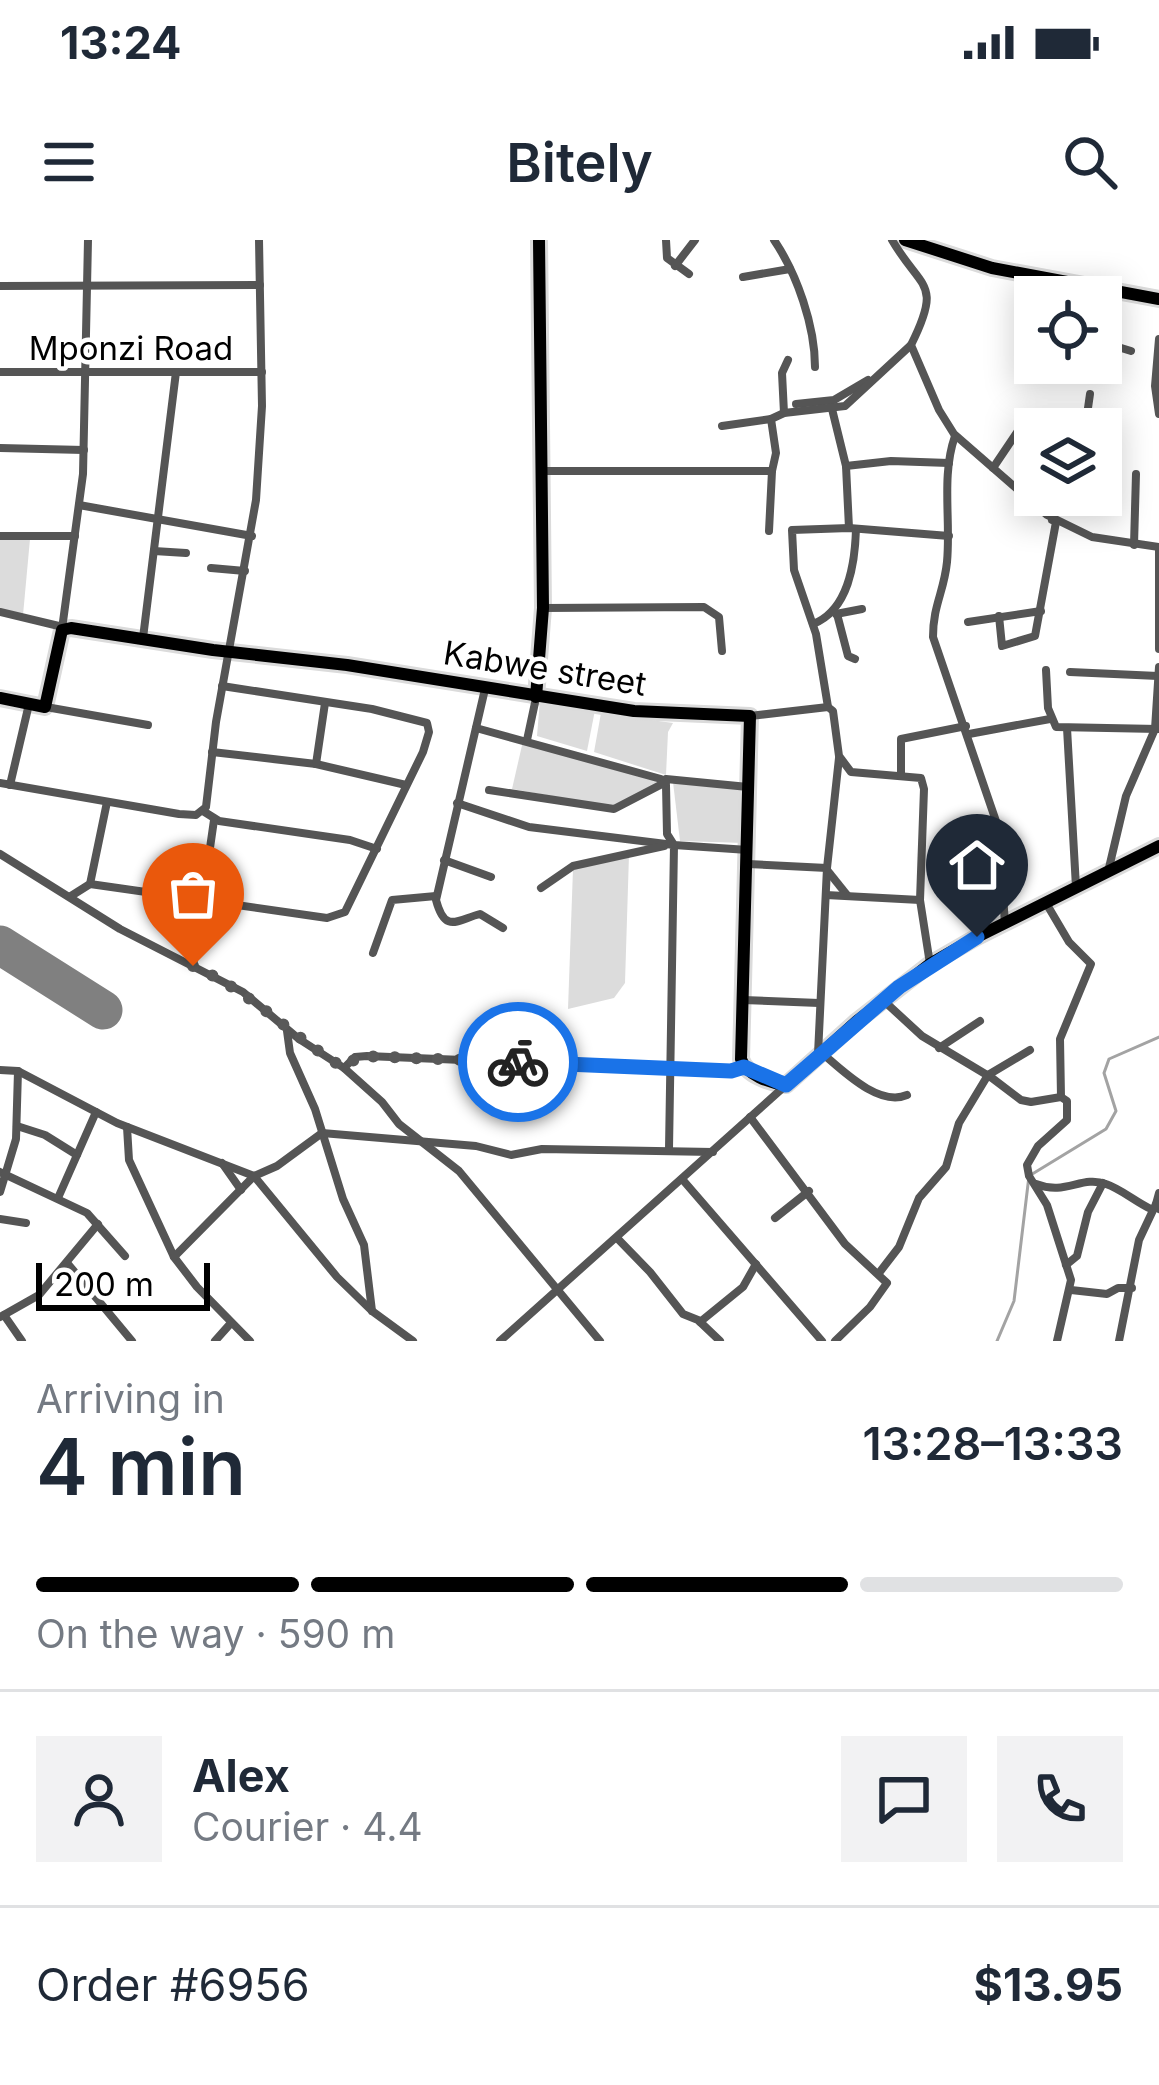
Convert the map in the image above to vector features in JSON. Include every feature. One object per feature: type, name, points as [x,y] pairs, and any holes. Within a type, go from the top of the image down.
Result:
[{"type":"main road","points":[[536,697],[543,608],[539,240]]},
{"type":"main road","points":[[905,240],[963,261],[1033,276]]},
{"type":"main road","points":[[1122,292],[1159,298]]},
{"type":"main road","points":[[0,698],[45,707],[62,629]]},
{"type":"main road","name":"Kabwe street","points":[[62,629],[634,711],[750,716]]},
{"type":"main road","points":[[750,716],[744,1067],[786,1085],[930,964],[1159,846]]},
{"type":"street","points":[[0,612],[62,629],[84,449],[88,240]]},
{"type":"street","points":[[28,704],[5,784],[179,814],[203,811],[252,536],[262,372],[259,240]]},
{"type":"street","points":[[666,240],[667,258],[689,274]]},
{"type":"street","points":[[676,266],[694,240]]},
{"type":"street","points":[[774,240],[790,269],[814,344],[815,367]]},
{"type":"street","points":[[796,404],[834,400],[874,376],[911,345],[928,304],[928,292],[920,274],[892,240]]},
{"type":"street","points":[[743,277],[790,269]]},
{"type":"street","points":[[0,286],[260,285]]},
{"type":"street","points":[[1159,339],[1159,414]]},
{"type":"street","points":[[911,345],[939,410],[956,436],[1054,521],[1076,532],[1159,547],[1159,649]]},
{"type":"street","points":[[1122,348],[1130,351]]},
{"type":"street","points":[[784,413],[782,373],[788,360]]},
{"type":"street","name":"Mponzi Road","points":[[0,372],[262,372]]},
{"type":"street","points":[[142,638],[176,372]]},
{"type":"street","points":[[722,426],[784,413],[832,410],[852,402],[874,376]]},
{"type":"street","points":[[1088,408],[1090,394]]},
{"type":"street","points":[[832,410],[846,466],[853,529],[849,580],[834,616],[848,656],[855,659]]},
{"type":"street","points":[[769,531],[776,452],[771,419]]},
{"type":"street","points":[[956,436],[949,463],[943,593],[933,610],[934,637],[1000,838],[1005,924]]},
{"type":"street","points":[[993,468],[1014,436]]},
{"type":"street","points":[[0,448],[84,449]]},
{"type":"street","points":[[846,466],[891,461],[949,463]]},
{"type":"street","points":[[542,471],[772,471]]},
{"type":"street","points":[[1134,545],[1136,474]]},
{"type":"street","points":[[80,505],[252,536]]},
{"type":"street","points":[[998,616],[1002,646],[1035,636],[1056,516]]},
{"type":"street","points":[[907,1095],[896,1099],[879,1094],[820,1056],[827,869],[839,756],[814,624],[794,570],[792,530],[949,536]]},
{"type":"street","points":[[0,536],[75,536]]},
{"type":"street","points":[[154,550],[186,553]]},
{"type":"street","points":[[211,568],[245,572]]},
{"type":"street","points":[[543,608],[704,607],[719,617],[722,651]]},
{"type":"street","points":[[814,624],[862,609]]},
{"type":"street","points":[[968,622],[1041,611]]},
{"type":"street","points":[[1046,670],[1050,719],[1056,727],[1157,729]]},
{"type":"street","points":[[1070,672],[1159,673],[1157,729],[1126,796],[1108,872]]},
{"type":"street","points":[[70,897],[90,884],[334,919],[344,912],[426,745],[427,723],[396,713],[222,686]]},
{"type":"street","points":[[485,687],[436,896],[440,914],[448,921],[458,923],[479,914],[503,928]]},
{"type":"street","points":[[527,740],[536,697]]},
{"type":"street","points":[[316,764],[325,703]]},
{"type":"street","points":[[45,707],[148,725]]},
{"type":"street","points":[[750,716],[828,707]]},
{"type":"street","points":[[901,776],[901,739],[1050,719]]},
{"type":"street","points":[[476,728],[666,781],[750,787]]},
{"type":"street","points":[[1067,728],[1076,887]]},
{"type":"street","points":[[212,752],[316,764],[406,785]]},
{"type":"street","points":[[839,756],[857,775],[916,776],[924,783],[920,900],[930,964]]},
{"type":"street","points":[[489,790],[614,809],[666,781]]},
{"type":"street","points":[[666,781],[673,1067],[669,1149]]},
{"type":"street","points":[[90,884],[107,802]]},
{"type":"street","points":[[457,803],[529,827],[827,869],[848,897]]},
{"type":"street","points":[[203,811],[214,820],[350,840],[377,849]]},
{"type":"street","points":[[193,966],[214,820]]},
{"type":"street","points":[[541,888],[573,866],[669,845]]},
{"type":"street","points":[[0,854],[146,944],[249,995],[287,1029],[344,1068],[399,1124],[459,1172],[599,1341]]},
{"type":"street","points":[[444,860],[491,877]]},
{"type":"street","points":[[169,895],[169,927]]},
{"type":"street","points":[[826,895],[920,900]]},
{"type":"street","points":[[373,952],[392,900],[436,896]]},
{"type":"street","points":[[1046,903],[1069,942],[1091,964],[1060,1039],[1061,1097],[1069,1106],[1067,1120],[1030,1156],[1028,1165],[1047,1205],[1071,1290],[1057,1341]]},
{"type":"street","points":[[743,1000],[820,1003]]},
{"type":"street","points":[[883,1000],[939,1048],[1025,1102],[1061,1097]]},
{"type":"street","points":[[939,1048],[980,1021]]},
{"type":"street","points":[[287,1029],[290,1053],[364,1244],[372,1311]]},
{"type":"street","points":[[879,1273],[899,1247],[919,1198],[946,1167],[959,1123],[988,1075],[1030,1050]]},
{"type":"street","points":[[344,1068],[359,1056],[731,1071],[744,1067]]},
{"type":"street","points":[[0,1070],[18,1071],[127,1127],[254,1176],[314,1252],[372,1311],[413,1341]]},
{"type":"street","points":[[0,1192],[17,1126],[18,1071]]},
{"type":"street","points":[[503,1340],[786,1085]]},
{"type":"street","points":[[58,1198],[96,1112]]},
{"type":"street","points":[[750,1117],[845,1244],[887,1282],[885,1291],[835,1341]]},
{"type":"street","points":[[17,1126],[45,1135],[77,1155]]},
{"type":"street","points":[[127,1127],[129,1160],[174,1257],[250,1341]]},
{"type":"street","points":[[174,1257],[254,1176],[277,1166],[322,1133],[486,1147],[508,1155],[542,1148],[713,1152]]},
{"type":"street","points":[[221,1162],[241,1190]]},
{"type":"street","points":[[3,1174],[87,1213],[125,1256]]},
{"type":"street","points":[[682,1179],[822,1341]]},
{"type":"street","points":[[1032,1181],[1060,1191],[1076,1184],[1103,1183],[1156,1204],[1139,1240],[1119,1341]]},
{"type":"street","points":[[1066,1265],[1077,1256],[1088,1212],[1103,1183]]},
{"type":"street","points":[[775,1218],[809,1191]]},
{"type":"street","points":[[0,1220],[26,1223]]},
{"type":"street","points":[[22,1341],[2,1316],[39,1294],[98,1224]]},
{"type":"street","points":[[616,1238],[683,1314],[720,1341]]},
{"type":"street","points":[[700,1322],[748,1282],[756,1263]]},
{"type":"street","points":[[68,1264],[132,1341]]},
{"type":"street","points":[[1071,1290],[1107,1294],[1132,1288]]},
{"type":"street","points":[[215,1341],[231,1323]]},
{"type":"shaded area","points":[[30,539],[23,615],[0,610],[0,540]]},
{"type":"shaded area","points":[[540,700],[595,710],[587,751],[537,736]]},
{"type":"shaded area","points":[[601,713],[673,723],[668,732],[666,775],[594,752]]},
{"type":"shaded area","points":[[523,741],[662,782],[621,808],[512,789]]},
{"type":"shaded area","points":[[673,782],[745,783],[744,843],[680,841]]},
{"type":"shaded area","points":[[629,854],[625,983],[614,998],[568,1009],[573,869]]},
{"type":"waterway","points":[[997,1341],[1014,1301],[1029,1176],[1106,1129],[1116,1111],[1104,1073],[1109,1059],[1159,1037]]},
{"type":"runway","points":[[0,945],[103,1010]]},
{"type":"way so far","points":[[193,966],[249,995],[299,1040],[344,1068],[359,1056],[518,1062]]},
{"type":"route","points":[[518,1062],[731,1071],[744,1067],[786,1085],[899,987],[977,937]]}]
